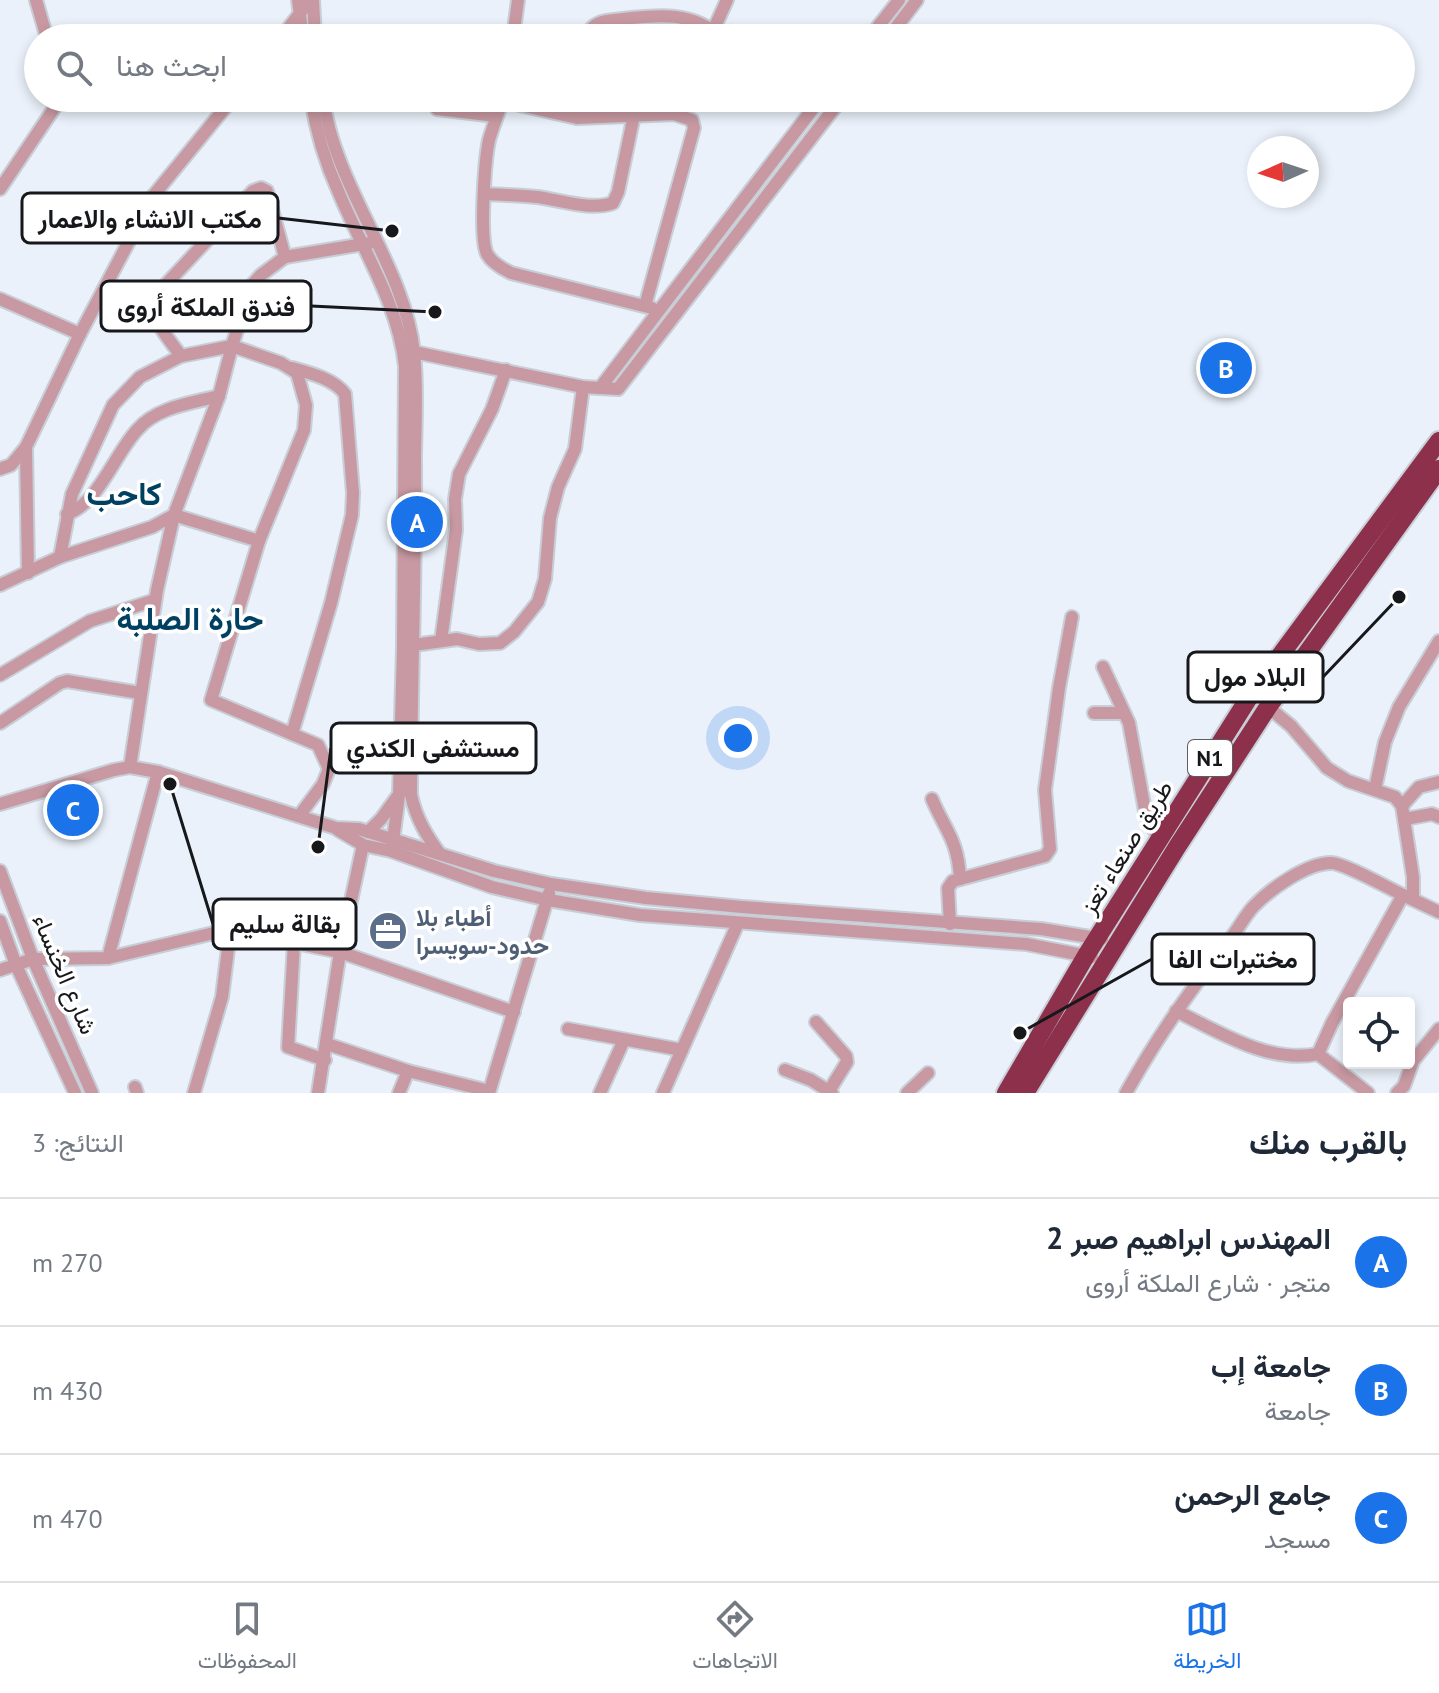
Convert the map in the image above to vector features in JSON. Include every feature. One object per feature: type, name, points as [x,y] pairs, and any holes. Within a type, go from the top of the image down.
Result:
[{"type":"highway","name":"طريق صنعاء تعز","points":[[1006,1093],[1087,954],[1250,696],[1439,441]]},
{"type":"highway","name":"طريق صنعاء تعز","points":[[1025,1093],[1268,707],[1439,469]]},
{"type":"street","points":[[36,0],[43,24]]},
{"type":"street","points":[[298,0],[301,24]]},
{"type":"street","points":[[292,24],[311,0]]},
{"type":"street","points":[[311,0],[314,24]]},
{"type":"street","points":[[515,24],[518,0]]},
{"type":"street","points":[[720,24],[727,0]]},
{"type":"street","points":[[880,24],[899,0]]},
{"type":"street","points":[[899,24],[917,0]]},
{"type":"street","points":[[598,24],[652,15],[688,19],[698,24]]},
{"type":"street","points":[[0,189],[52,112]]},
{"type":"street","points":[[0,469],[11,465],[26,447],[80,334],[153,196],[222,112]]},
{"type":"street","points":[[313,112],[317,137],[339,194],[370,243],[405,313],[414,352],[414,645],[405,795],[392,846]]},
{"type":"street","points":[[326,112],[339,163],[402,337],[405,366],[405,795],[426,835],[441,855]]},
{"type":"street","points":[[462,112],[496,116]]},
{"type":"street","points":[[498,112],[489,142],[485,194],[487,254],[511,273],[674,315]]},
{"type":"street","points":[[552,112],[577,118],[684,115],[692,120],[694,128],[645,306]]},
{"type":"street","points":[[577,118],[578,112]]},
{"type":"street","points":[[600,388],[808,112]]},
{"type":"street","points":[[414,352],[583,387],[618,389],[831,112]]},
{"type":"street","points":[[485,194],[585,204],[613,203],[634,115]]},
{"type":"street","points":[[181,356],[153,315],[153,302],[253,191],[261,188],[267,191],[285,257]]},
{"type":"street","points":[[130,767],[155,600],[174,515],[219,396],[251,286],[285,257],[370,243]]},
{"type":"street","points":[[0,299],[80,334]]},
{"type":"street","points":[[60,557],[72,494],[113,405],[140,377],[181,356],[232,346],[340,388],[345,394],[352,515],[340,568],[292,734]]},
{"type":"street","points":[[292,368],[297,373],[306,419],[259,541],[211,700],[318,745],[329,769],[323,784],[299,816]]},
{"type":"street","points":[[441,641],[456,530],[455,499],[459,474],[492,409],[506,370]]},
{"type":"street","points":[[414,645],[457,639],[479,644],[500,643],[514,632],[538,602],[545,579],[550,518],[558,487],[575,449],[583,387]]},
{"type":"street","points":[[67,514],[83,507],[138,428],[167,410],[219,396]]},
{"type":"street","points":[[26,447],[28,573]]},
{"type":"street","points":[[0,585],[60,557],[152,527],[174,515],[259,541]]},
{"type":"street","points":[[0,675],[90,621],[155,600]]},
{"type":"street","points":[[950,924],[948,888],[953,881],[1045,856],[1050,849],[1045,790],[1072,617]]},
{"type":"street","points":[[1375,789],[1385,742],[1399,707],[1439,641]]},
{"type":"street","points":[[1103,667],[1129,723],[1146,816],[1159,838]]},
{"type":"street","points":[[0,723],[67,681],[140,693]]},
{"type":"street","points":[[1268,707],[1291,726],[1327,768],[1348,781],[1395,797],[1403,812],[1413,877],[1408,897],[1332,1023],[1318,1054]]},
{"type":"street","points":[[1094,713],[1122,713]]},
{"type":"street","points":[[0,804],[130,767],[158,772],[392,846],[492,887],[548,900],[640,915],[1012,942],[1110,955]]},
{"type":"street","points":[[108,958],[158,772]]},
{"type":"street","points":[[1403,812],[1419,787],[1439,782]]},
{"type":"street","points":[[318,1093],[340,952],[366,838],[405,795]]},
{"type":"street","points":[[932,799],[953,837],[959,855],[960,879]]},
{"type":"street","points":[[1403,812],[1439,817]]},
{"type":"street","points":[[392,846],[441,855],[551,884],[660,899],[1041,929],[1098,937],[1110,955]]},
{"type":"street","points":[[1126,1093],[1176,1011],[1252,908],[1303,870],[1328,863],[1340,864],[1439,912]]},
{"type":"street","name":"شارع الخنساء","points":[[0,871],[33,959],[92,1093]]},
{"type":"street","points":[[327,1044],[408,1071],[489,1092],[551,884]]},
{"type":"street","name":"شارع الخنساء","points":[[0,921],[16,965],[75,1093]]},
{"type":"street","points":[[663,1093],[738,923]]},
{"type":"street","points":[[0,970],[33,959],[108,958],[214,933],[247,933],[340,952],[514,1012]]},
{"type":"street","points":[[194,1093],[222,997],[230,933]]},
{"type":"street","points":[[294,943],[288,1047],[325,1060]]},
{"type":"street","points":[[1176,1011],[1274,1055],[1298,1058],[1318,1054],[1368,1093]]},
{"type":"street","points":[[785,1070],[811,1080],[830,1092],[847,1062],[846,1056],[816,1022]]},
{"type":"street","points":[[568,1029],[682,1050]]},
{"type":"street","points":[[1397,1093],[1404,1086],[1413,1061],[1439,1029]]},
{"type":"street","points":[[600,1093],[624,1040]]},
{"type":"street","points":[[399,1093],[408,1071]]},
{"type":"street","points":[[907,1093],[928,1073]]},
{"type":"place","name":"مكتب الانشاء والاعمار","points":[[392,231]]},
{"type":"place","name":"فندق الملكة أروى","points":[[435,312]]},
{"type":"place","name":"جامعة إب","points":[[1226,368]]},
{"type":"place","name":"المهندس ابراهيم صبر 2","points":[[417,522]]},
{"type":"place","name":"البلاد مول","points":[[1399,597]]},
{"type":"place","name":"بقالة سليم","points":[[170,784]]},
{"type":"place","name":"جامع الرحمن","points":[[73,810]]},
{"type":"place","name":"مستشفى الكندي","points":[[318,847]]},
{"type":"place","name":"أطباء بلا حدود-سويسرا","points":[[388,931]]},
{"type":"place","name":"مختبرات الفا","points":[[1020,1033]]},
{"type":"district","name":"كاحب","points":[[124,493]]},
{"type":"district","name":"حارة الصلبة","points":[[190,618]]}]
